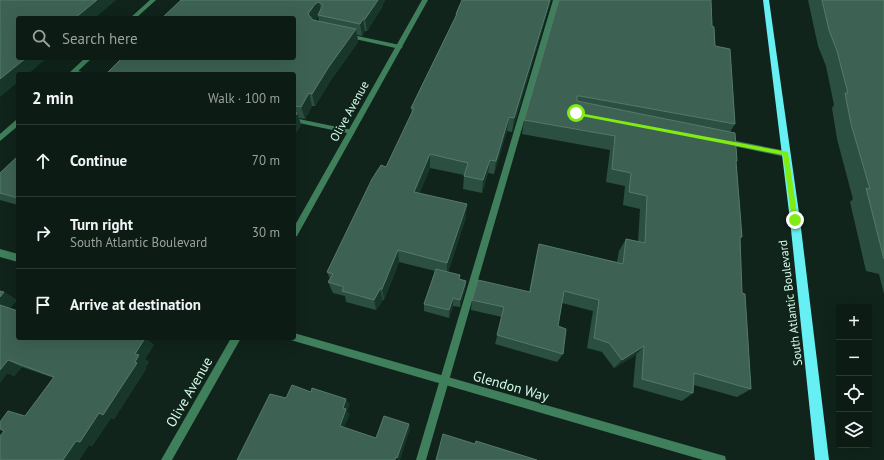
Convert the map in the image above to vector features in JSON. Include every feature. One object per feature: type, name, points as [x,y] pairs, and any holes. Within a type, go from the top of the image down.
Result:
[{"type":"main road","name":"South Atlantic Boulevard","points":[[766,0],[786,154],[822,460]]},
{"type":"street","points":[[135,16],[153,0]]},
{"type":"street","name":"Olive Avenue","points":[[296,230],[425,0]]},
{"type":"street","points":[[421,460],[556,0]]},
{"type":"street","points":[[338,34],[400,47]]},
{"type":"street","points":[[73,72],[87,60]]},
{"type":"street","points":[[296,120],[352,132]]},
{"type":"street","points":[[0,138],[16,124]]},
{"type":"street","points":[[716,140],[786,154]]},
{"type":"street","points":[[0,253],[16,257]]},
{"type":"street","name":"Glendon Way","points":[[296,338],[721,460]]},
{"type":"street","name":"Olive Avenue","points":[[166,460],[235,340]]},
{"type":"building","points":[[0,0],[97,0],[77,16],[16,16],[16,60],[24,60],[0,79]]},
{"type":"building","points":[[181,0],[378,0],[360,24],[318,15],[323,5],[319,2],[315,4],[308,14],[313,20],[356,29],[328,68],[312,94],[309,93],[301,107],[296,106],[296,72],[108,72],[120,60],[296,60],[296,16],[164,16]]},
{"type":"building","points":[[462,0],[550,0],[514,118],[509,117],[496,161],[490,160],[483,180],[464,176],[468,163],[430,154],[414,192],[467,204],[447,263],[398,250],[382,289],[380,289],[374,300],[342,291],[344,287],[328,282],[333,274],[327,272],[372,179],[381,165],[386,167],[414,108],[411,108],[457,14]]},
{"type":"building","points":[[559,0],[711,0],[712,26],[714,27],[715,46],[730,49],[735,124],[580,96],[577,96],[577,101],[735,133],[742,237],[740,237],[742,293],[745,294],[751,389],[694,373],[693,393],[642,379],[644,346],[622,360],[609,343],[594,338],[599,300],[564,291],[558,326],[566,329],[563,354],[497,335],[504,307],[472,300],[478,280],[530,292],[539,244],[623,264],[626,239],[645,243],[647,196],[629,192],[631,173],[612,169],[615,136],[524,120]]},
{"type":"building","points":[[822,0],[884,0],[884,259],[866,188],[870,189],[851,124],[845,93],[848,93],[837,51],[829,30]]},
{"type":"building","points":[[16,158],[16,197],[0,193],[0,173]]},
{"type":"building","points":[[436,269],[460,275],[459,279],[466,281],[460,300],[453,298],[449,310],[424,304]]},
{"type":"building","points":[[0,291],[4,292],[0,297]]},
{"type":"building","points":[[0,305],[16,310],[16,340],[144,340],[135,354],[139,355],[135,362],[137,363],[103,415],[99,413],[80,442],[76,441],[63,460],[0,460],[0,436],[4,431],[0,429],[0,422],[8,411],[25,416],[54,377],[8,360],[0,370]]},
{"type":"building","points":[[292,385],[311,392],[312,388],[346,399],[343,408],[346,409],[340,426],[376,438],[384,416],[409,424],[397,458],[396,457],[395,460],[237,460],[270,394],[286,398]]},
{"type":"building","points":[[443,434],[475,444],[476,441],[537,460],[436,460]]},
{"type":"route","points":[[576,113],[786,154],[795,220]]}]
